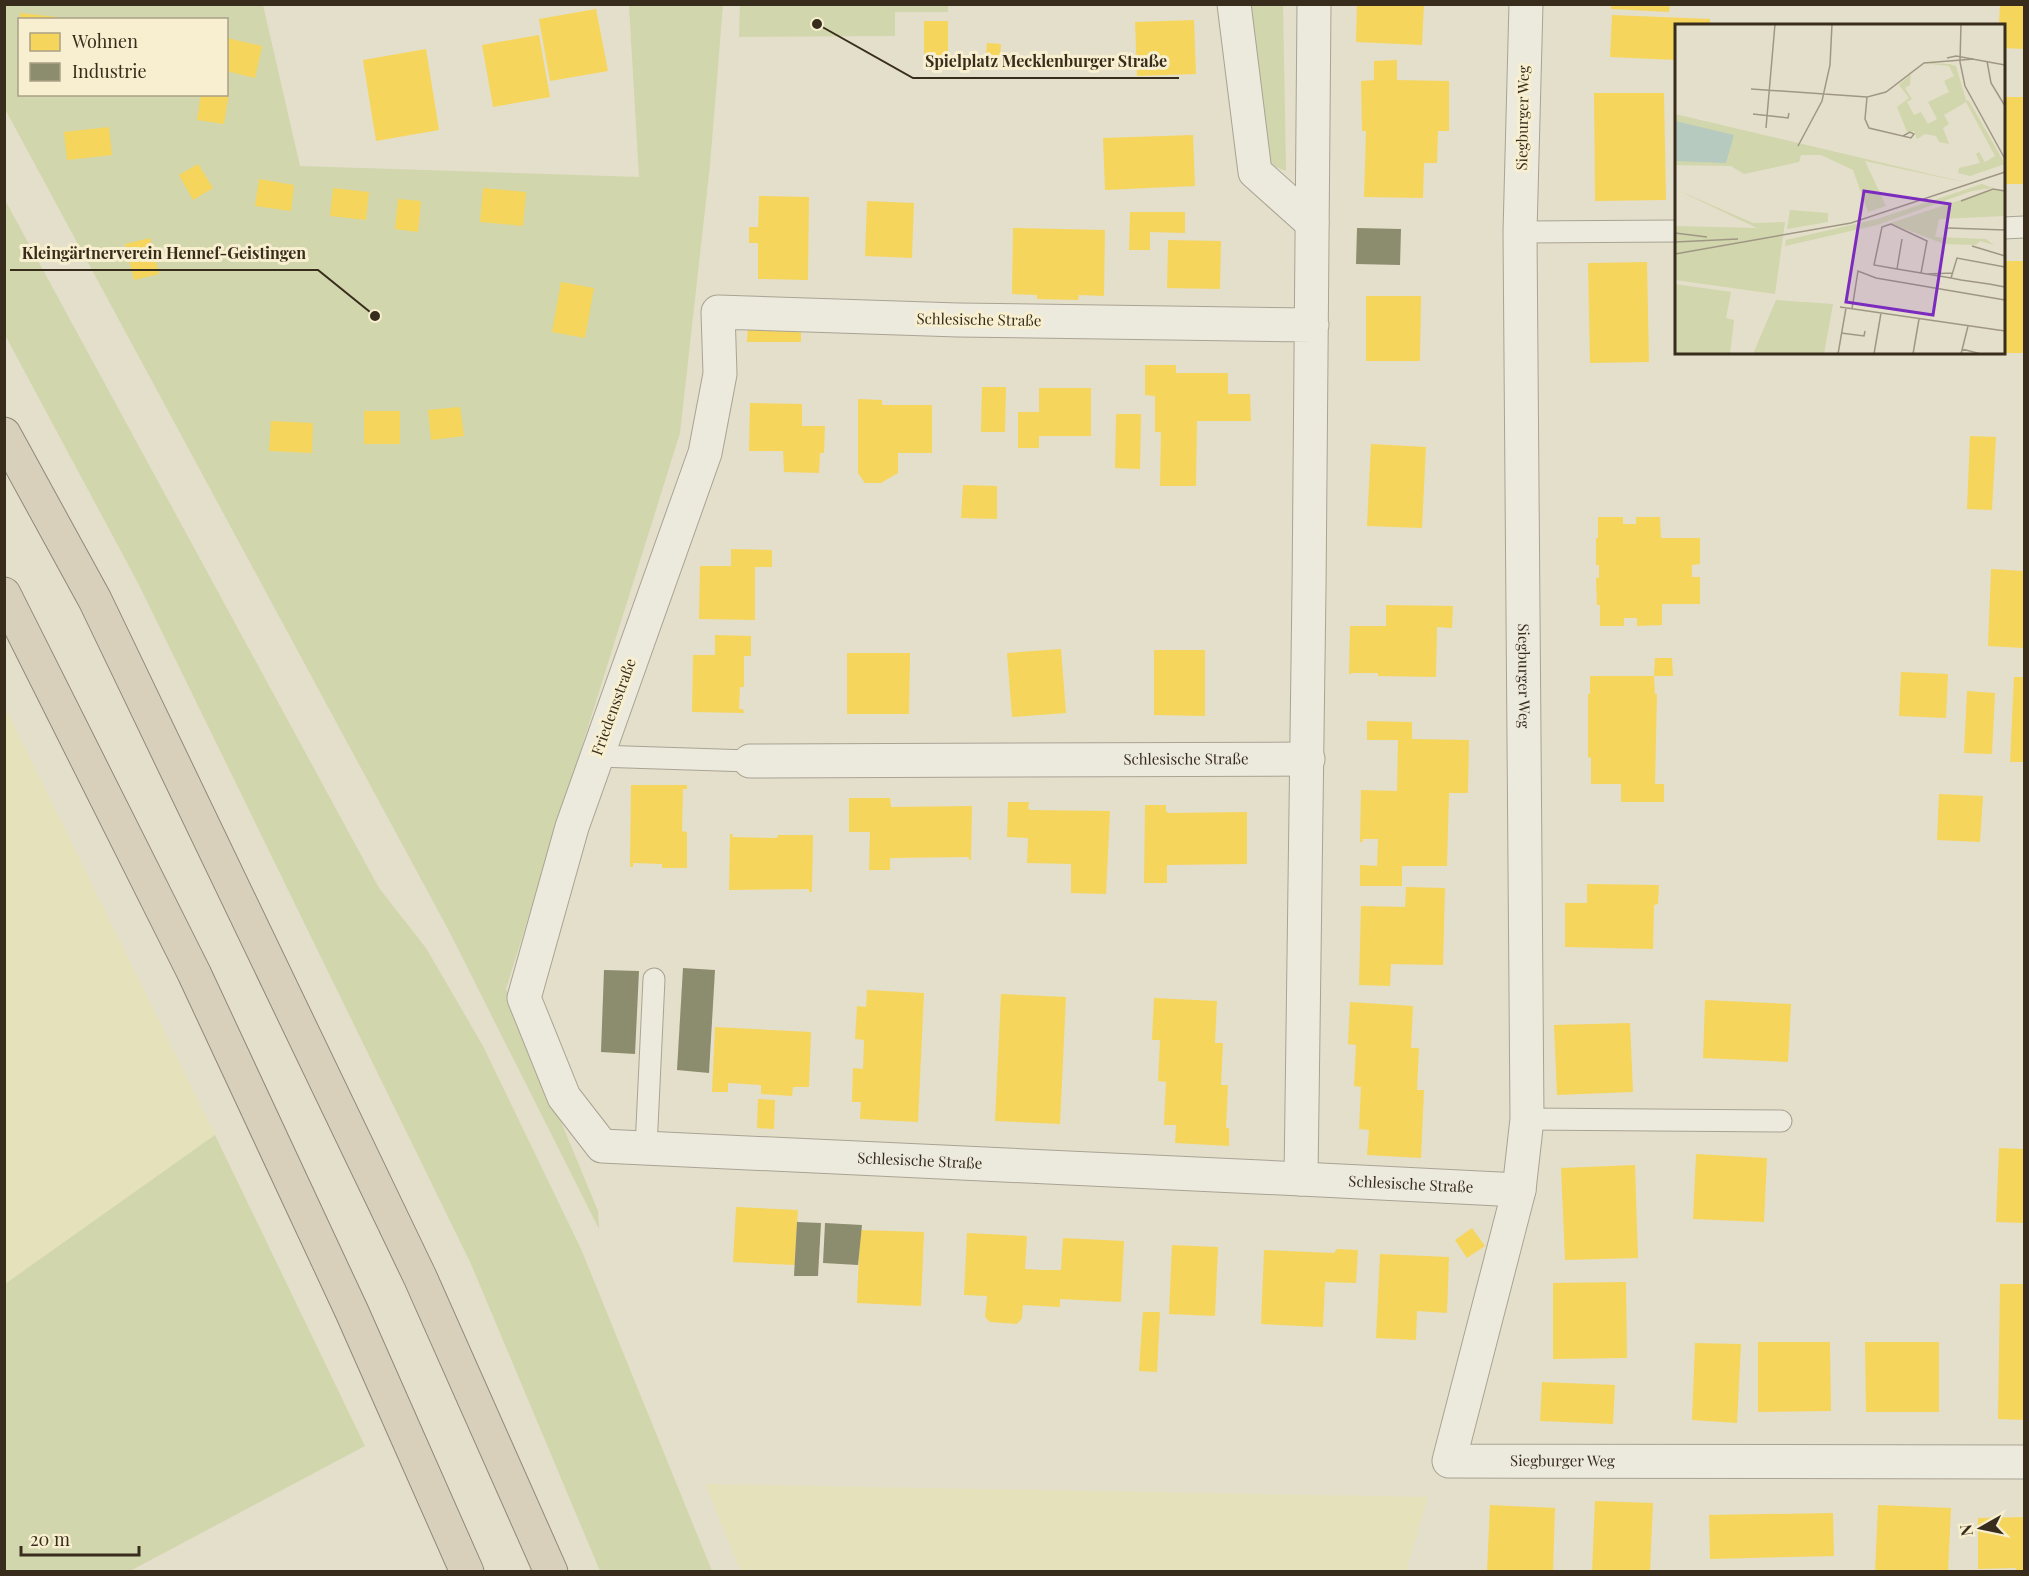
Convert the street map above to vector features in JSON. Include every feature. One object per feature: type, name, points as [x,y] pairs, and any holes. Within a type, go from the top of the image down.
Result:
[{"type":"highway","points":[[4,435],[94,600],[400,1234],[551,1572]]},
{"type":"highway","points":[[4,594],[194,973],[352,1312],[467,1572]]},
{"type":"street","points":[[1234,4],[1255,172],[1312,224]]},
{"type":"street","points":[[1301,1179],[1308,759],[1314,4]]},
{"type":"street","name":"Siegburger Weg","points":[[1526,4],[1520,232],[1527,1119],[1519,1190],[1449,1461],[2025,1462]]},
{"type":"street","name":"Schlesische Straße","points":[[718,312],[970,320],[1312,325]]},
{"type":"street","name":"Friedensstraße","points":[[564,1097],[524,998],[572,827],[705,453],[720,374],[718,312]]},
{"type":"street","name":"Schlesische Straße","points":[[750,761],[1308,759]]},
{"type":"street","name":"Schlesische Straße","points":[[564,1097],[602,1146],[1519,1190]]},
{"type":"lane","points":[[2005,228],[2025,228]]},
{"type":"lane","points":[[1520,232],[1675,231]]},
{"type":"lane","name":"Schlesische Straße","points":[[597,756],[750,761]]},
{"type":"lane","points":[[646,1148],[654,979]]},
{"type":"lane","points":[[1527,1119],[1781,1121]]},
{"type":"shaded area","points":[[4,705],[215,1135],[5,1284],[4,1284]]},
{"type":"shaded area","points":[[705,1484],[1428,1497],[1406,1571],[741,1572]]},
{"type":"green space","points":[[948,4],[948,12],[895,12],[895,36],[739,37],[740,5]]},
{"type":"green space","points":[[4,5],[263,5],[300,166],[639,177],[629,5],[723,5],[710,165],[680,433],[506,989],[598,1211],[599,1229],[449,931],[5,109]]},
{"type":"green space","points":[[1250,5],[1283,5],[1286,171],[1270,165]]},
{"type":"green space","points":[[5,200],[379,888],[426,948],[483,1046],[581,1249],[712,1571],[600,1571],[471,1264],[138,583],[5,335]]},
{"type":"green space","points":[[215,1135],[365,1446],[130,1571],[5,1571],[5,1284]]},
{"type":"building: Wohnen","points":[[1357,4],[1424,4],[1422,45],[1356,42]]},
{"type":"building: Wohnen","points":[[1611,4],[1670,4],[1669,12],[1611,9]]},
{"type":"building: Wohnen","points":[[2000,4],[2024,4],[2024,49],[2005,48],[2005,24],[1999,24]]},
{"type":"building: Wohnen","points":[[596,9],[608,71],[550,81],[539,19]]},
{"type":"building: Wohnen","points":[[20,13],[57,17],[57,18],[20,18]]},
{"type":"building: Wohnen","points":[[1612,15],[1710,19],[1710,24],[1675,24],[1675,60],[1610,57]]},
{"type":"building: Wohnen","points":[[1194,20],[1196,74],[1137,76],[1135,22]]},
{"type":"building: Wohnen","points":[[924,21],[948,21],[948,59],[924,59]]},
{"type":"building: Wohnen","points":[[539,35],[550,97],[493,107],[482,45]]},
{"type":"building: Wohnen","points":[[228,38],[262,46],[255,78],[228,71]]},
{"type":"building: Wohnen","points":[[987,43],[1001,44],[999,68],[985,67]]},
{"type":"building: Wohnen","points":[[426,49],[439,130],[376,141],[363,60]]},
{"type":"building: Wohnen","points":[[1397,60],[1397,80],[1449,81],[1449,131],[1438,131],[1437,163],[1424,163],[1423,198],[1364,197],[1366,131],[1362,131],[1361,81],[1374,80],[1374,61]]},
{"type":"building: Wohnen","points":[[229,93],[224,124],[197,120],[201,96],[228,96]]},
{"type":"building: Wohnen","points":[[1594,93],[1664,93],[1666,200],[1595,201]]},
{"type":"building: Wohnen","points":[[2005,97],[2024,97],[2024,184],[2005,184]]},
{"type":"building: Wohnen","points":[[109,127],[112,155],[67,160],[64,132]]},
{"type":"building: Wohnen","points":[[1193,135],[1195,186],[1105,190],[1103,138]]},
{"type":"building: Wohnen","points":[[198,164],[213,188],[193,200],[179,175]]},
{"type":"building: Wohnen","points":[[259,179],[294,185],[291,211],[255,206]]},
{"type":"building: Wohnen","points":[[333,188],[369,192],[366,220],[330,216]]},
{"type":"building: Wohnen","points":[[483,188],[526,192],[523,226],[480,222]]},
{"type":"building: Wohnen","points":[[759,196],[809,197],[808,280],[758,279],[758,243],[749,243],[749,227],[758,227]]},
{"type":"building: Wohnen","points":[[398,199],[421,201],[418,232],[395,229]]},
{"type":"building: Wohnen","points":[[867,201],[914,203],[912,258],[865,256]]},
{"type":"building: Wohnen","points":[[1130,212],[1185,212],[1185,233],[1150,232],[1150,250],[1129,250]]},
{"type":"building: Wohnen","points":[[1013,228],[1105,230],[1104,296],[1079,295],[1078,300],[1037,299],[1037,295],[1012,294]]},
{"type":"building: Wohnen","points":[[150,238],[159,274],[134,280],[125,244]]},
{"type":"building: Wohnen","points":[[1168,240],[1221,241],[1220,289],[1167,288]]},
{"type":"building: Wohnen","points":[[2005,261],[2024,261],[2024,353],[2005,353]]},
{"type":"building: Wohnen","points":[[1647,262],[1649,362],[1590,363],[1588,263]]},
{"type":"building: Wohnen","points":[[561,282],[594,288],[585,338],[552,332]]},
{"type":"building: Wohnen","points":[[1366,296],[1421,296],[1420,361],[1366,361]]},
{"type":"building: Wohnen","points":[[748,324],[801,325],[801,342],[747,342]]},
{"type":"building: Wohnen","points":[[1145,365],[1176,365],[1176,373],[1228,373],[1228,394],[1250,394],[1251,421],[1197,421],[1196,486],[1160,486],[1161,432],[1155,432],[1155,396],[1145,395]]},
{"type":"building: Wohnen","points":[[982,387],[1006,387],[1005,432],[981,432]]},
{"type":"building: Wohnen","points":[[1039,388],[1091,388],[1091,436],[1039,436],[1039,448],[1018,448],[1018,412],[1039,412]]},
{"type":"building: Wohnen","points":[[858,399],[882,400],[882,405],[932,405],[932,453],[898,453],[898,473],[881,483],[865,483],[858,473]]},
{"type":"building: Wohnen","points":[[750,403],[802,404],[802,426],[825,426],[824,453],[820,453],[819,473],[784,472],[783,451],[749,451]]},
{"type":"building: Wohnen","points":[[460,407],[464,436],[431,440],[428,410]]},
{"type":"building: Wohnen","points":[[364,411],[400,411],[400,444],[364,444]]},
{"type":"building: Wohnen","points":[[1116,414],[1141,414],[1140,469],[1115,468]]},
{"type":"building: Wohnen","points":[[271,421],[313,423],[312,453],[269,451]]},
{"type":"building: Wohnen","points":[[1970,436],[1996,437],[1992,510],[1967,509]]},
{"type":"building: Wohnen","points":[[1371,444],[1426,447],[1422,528],[1367,526]]},
{"type":"building: Wohnen","points":[[963,485],[997,486],[997,519],[961,518]]},
{"type":"building: Wohnen","points":[[1598,517],[1623,517],[1623,524],[1636,524],[1636,517],[1660,517],[1661,538],[1700,538],[1700,564],[1692,565],[1692,577],[1700,577],[1700,604],[1662,604],[1662,625],[1637,626],[1637,618],[1624,618],[1624,626],[1600,626],[1596,578],[1599,578],[1599,565],[1596,565]]},
{"type":"building: Wohnen","points":[[731,549],[772,550],[772,567],[755,567],[755,620],[699,619],[700,566],[731,566]]},
{"type":"building: Wohnen","points":[[1991,569],[2024,571],[2024,648],[1988,646]]},
{"type":"building: Wohnen","points":[[1386,605],[1453,606],[1452,628],[1437,627],[1436,677],[1378,676],[1378,673],[1349,674],[1350,626],[1386,626]]},
{"type":"building: Wohnen","points":[[715,635],[751,636],[751,656],[744,656],[744,687],[740,687],[739,709],[743,709],[744,713],[692,712],[693,655],[715,655]]},
{"type":"building: Wohnen","points":[[1061,649],[1066,713],[1012,717],[1007,653]]},
{"type":"building: Wohnen","points":[[1154,650],[1205,650],[1205,716],[1154,715]]},
{"type":"building: Wohnen","points":[[847,653],[910,653],[909,714],[847,714]]},
{"type":"building: Wohnen","points":[[1655,658],[1672,658],[1673,676],[1654,676]]},
{"type":"building: Wohnen","points":[[1901,672],[1948,674],[1946,718],[1899,716]]},
{"type":"building: Wohnen","points":[[1590,676],[1654,676],[1655,694],[1657,694],[1655,784],[1664,784],[1664,802],[1621,802],[1621,784],[1591,784],[1591,758],[1588,757]]},
{"type":"building: Wohnen","points":[[2014,677],[2024,677],[2024,762],[2010,762]]},
{"type":"building: Wohnen","points":[[1967,691],[1995,693],[1992,754],[1964,753]]},
{"type":"building: Wohnen","points":[[1367,721],[1412,722],[1412,739],[1469,740],[1468,793],[1449,793],[1447,866],[1402,866],[1402,886],[1360,886],[1360,865],[1377,866],[1378,839],[1362,839],[1363,842],[1360,842],[1361,790],[1397,791],[1398,740],[1367,740]]},
{"type":"building: Wohnen","points":[[631,785],[687,785],[687,789],[683,789],[682,831],[687,832],[687,868],[662,868],[662,864],[633,863],[633,867],[630,867]]},
{"type":"building: Wohnen","points":[[1939,794],[1983,796],[1980,842],[1937,840]]},
{"type":"building: Wohnen","points":[[849,798],[890,798],[891,807],[972,806],[971,860],[969,857],[890,858],[890,870],[869,870],[870,832],[849,832]]},
{"type":"building: Wohnen","points":[[1008,802],[1029,802],[1028,809],[1031,810],[1110,811],[1106,894],[1071,893],[1071,864],[1027,863],[1028,838],[1007,837]]},
{"type":"building: Wohnen","points":[[1145,805],[1166,805],[1168,813],[1247,812],[1247,864],[1167,865],[1167,883],[1144,883]]},
{"type":"building: Wohnen","points":[[730,834],[733,834],[732,837],[777,838],[778,835],[813,835],[812,892],[809,892],[809,889],[729,890]]},
{"type":"building: Wohnen","points":[[1587,884],[1659,885],[1658,904],[1654,905],[1653,949],[1565,947],[1565,903],[1587,903]]},
{"type":"building: Wohnen","points":[[1406,887],[1445,888],[1443,965],[1391,964],[1390,986],[1359,985],[1361,906],[1405,907]]},
{"type":"building: Wohnen","points":[[867,990],[924,993],[918,1122],[860,1119],[861,1102],[852,1102],[853,1068],[863,1069],[864,1040],[855,1039],[857,1006],[866,1007]]},
{"type":"building: Wohnen","points":[[1001,994],[1066,997],[1060,1124],[995,1121]]},
{"type":"building: Wohnen","points":[[1154,998],[1217,1001],[1215,1043],[1223,1043],[1221,1085],[1228,1085],[1226,1128],[1229,1128],[1229,1146],[1175,1143],[1176,1125],[1164,1125],[1166,1082],[1158,1081],[1160,1040],[1152,1040]]},
{"type":"building: Wohnen","points":[[1705,1000],[1791,1004],[1788,1062],[1703,1058]]},
{"type":"building: Wohnen","points":[[1350,1002],[1413,1006],[1411,1048],[1419,1048],[1417,1090],[1424,1090],[1421,1158],[1367,1155],[1369,1130],[1359,1129],[1361,1087],[1354,1086],[1356,1045],[1348,1044]]},
{"type":"building: Wohnen","points":[[1630,1023],[1633,1092],[1557,1095],[1554,1025]]},
{"type":"building: Wohnen","points":[[715,1027],[811,1032],[809,1087],[793,1087],[792,1096],[761,1094],[761,1085],[728,1083],[728,1092],[712,1092]]},
{"type":"building: Wohnen","points":[[758,1099],[775,1100],[774,1129],[757,1128]]},
{"type":"building: Wohnen","points":[[1999,1148],[2024,1149],[2024,1223],[1996,1222]]},
{"type":"building: Wohnen","points":[[1696,1154],[1767,1158],[1764,1222],[1693,1219]]},
{"type":"building: Wohnen","points":[[1635,1165],[1638,1258],[1565,1260],[1561,1168]]},
{"type":"building: Wohnen","points":[[736,1207],[798,1210],[795,1265],[733,1262]]},
{"type":"building: Wohnen","points":[[1472,1228],[1485,1246],[1467,1258],[1455,1240]]},
{"type":"building: Wohnen","points":[[860,1230],[924,1232],[921,1306],[857,1303]]},
{"type":"building: Wohnen","points":[[967,1233],[1027,1236],[1025,1269],[1043,1270],[1061,1270],[1063,1238],[1124,1241],[1121,1302],[1060,1299],[1060,1307],[1023,1305],[1022,1318],[1017,1324],[990,1322],[985,1317],[987,1296],[964,1295]]},
{"type":"building: Wohnen","points":[[1172,1245],[1218,1247],[1215,1316],[1169,1314]]},
{"type":"building: Wohnen","points":[[1337,1249],[1358,1250],[1356,1283],[1325,1282],[1323,1327],[1261,1324],[1264,1250],[1334,1253]]},
{"type":"building: Wohnen","points":[[1380,1254],[1449,1257],[1447,1313],[1417,1311],[1416,1340],[1376,1338]]},
{"type":"building: Wohnen","points":[[1626,1282],[1627,1358],[1553,1359],[1553,1283]]},
{"type":"building: Wohnen","points":[[2000,1284],[2024,1284],[2024,1420],[1998,1419]]},
{"type":"building: Wohnen","points":[[1143,1312],[1160,1312],[1157,1372],[1139,1371]]},
{"type":"building: Wohnen","points":[[1758,1342],[1830,1342],[1831,1411],[1758,1412]]},
{"type":"building: Wohnen","points":[[1865,1342],[1939,1342],[1939,1412],[1866,1412]]},
{"type":"building: Wohnen","points":[[1695,1343],[1741,1344],[1737,1423],[1692,1420]]},
{"type":"building: Wohnen","points":[[1542,1382],[1615,1385],[1613,1424],[1540,1421]]},
{"type":"building: Wohnen","points":[[1595,1501],[1653,1503],[1650,1572],[1592,1572]]},
{"type":"building: Wohnen","points":[[1490,1505],[1555,1508],[1553,1572],[1487,1572]]},
{"type":"building: Wohnen","points":[[1878,1505],[1951,1508],[1948,1572],[1875,1572]]},
{"type":"building: Wohnen","points":[[1833,1513],[1834,1556],[1710,1559],[1709,1515]]},
{"type":"building: Wohnen","points":[[2024,1517],[2024,1572],[2016,1572],[2016,1568],[1978,1569],[1978,1518]]},
{"type":"building: Industrie","points":[[1357,228],[1401,229],[1400,265],[1356,264]]},
{"type":"building: Industrie","points":[[683,968],[715,970],[709,1073],[677,1070]]},
{"type":"building: Industrie","points":[[604,970],[639,971],[635,1054],[601,1052]]},
{"type":"building: Industrie","points":[[797,1222],[821,1223],[818,1276],[794,1276]]},
{"type":"building: Industrie","points":[[825,1223],[862,1225],[858,1265],[823,1263]]},
{"type":"place","name":"Spielplatz Mecklenburger Straße","points":[[817,24]]},
{"type":"place","name":"Kleingärtnerverein Hennef-Geistingen","points":[[375,316]]}]
